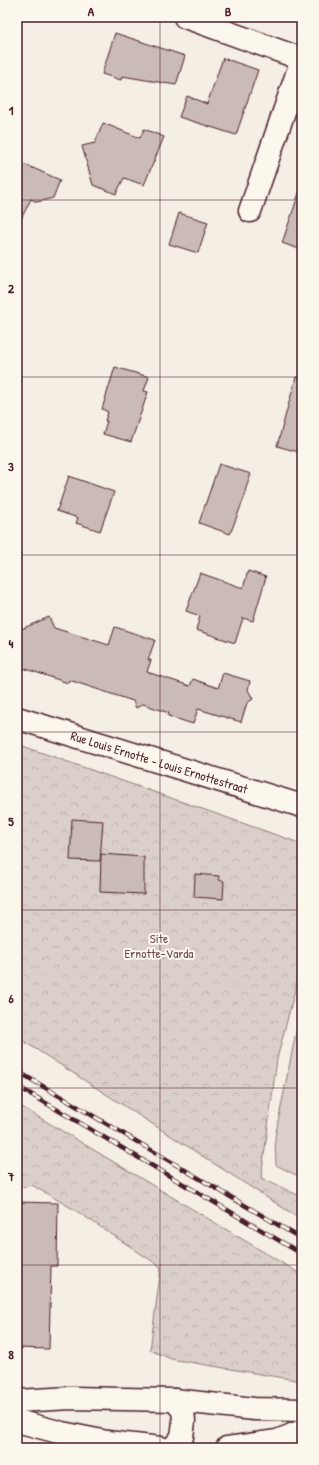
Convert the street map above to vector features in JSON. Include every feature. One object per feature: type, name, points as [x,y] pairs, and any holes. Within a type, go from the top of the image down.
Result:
[{"type":"street","points":[[185,17],[302,59],[250,211]]},
{"type":"street","name":"Rue Louis Ernotte - Louis Ernottestraat","points":[[17,718],[302,806]]},
{"type":"street","points":[[69,1441],[58,1419],[61,1408],[71,1398]]},
{"type":"street","points":[[17,1401],[71,1398],[174,1400],[254,1409],[302,1410]]},
{"type":"street","points":[[173,1448],[182,1437],[184,1421],[183,1410],[174,1400]]},
{"type":"street","points":[[254,1409],[267,1414],[271,1421],[271,1430],[266,1438],[257,1444]]},
{"type":"street","points":[[17,1421],[69,1441],[107,1442],[160,1448]]},
{"type":"street","points":[[227,1448],[277,1441],[302,1431]]},
{"type":"green space","name":"Site Ernotte-Varda","points":[[17,744],[302,844],[302,963],[277,1059],[261,1178],[302,1197],[302,1220],[17,1037]]},
{"type":"green space","points":[[302,1002],[302,1178],[276,1165],[275,1137]]},
{"type":"green space","points":[[17,1104],[302,1275],[302,1381],[171,1359],[150,1350],[161,1267],[78,1212],[32,1185],[17,1188]]},
{"type":"building","points":[[115,33],[185,56],[176,85],[122,76],[121,80],[102,74]]},
{"type":"building","points":[[223,58],[258,70],[236,135],[179,117],[187,96],[207,104]]},
{"type":"building","points":[[103,123],[140,138],[144,129],[164,137],[144,185],[124,178],[116,194],[93,185],[82,146],[95,143]]},
{"type":"building","points":[[17,161],[60,180],[53,198],[37,202],[31,199],[17,227]]},
{"type":"building","points":[[299,193],[302,193],[302,250],[282,243]]},
{"type":"building","points":[[179,213],[208,222],[198,253],[169,244]]},
{"type":"building","points":[[115,367],[149,377],[144,391],[148,392],[131,442],[103,434],[108,412],[102,409]]},
{"type":"building","points":[[296,377],[302,378],[302,453],[277,446]]},
{"type":"building","points":[[219,464],[251,474],[245,491],[246,493],[230,534],[199,523]]},
{"type":"building","points":[[69,476],[114,492],[100,531],[76,523],[78,518],[57,511]]},
{"type":"building","points":[[248,571],[266,577],[253,621],[243,618],[235,643],[196,630],[200,616],[186,611],[200,573],[243,588]]},
{"type":"building","points":[[49,617],[54,628],[109,645],[115,627],[155,640],[148,660],[151,660],[147,672],[190,686],[193,679],[218,688],[223,673],[250,681],[248,690],[253,699],[247,703],[241,722],[198,709],[193,724],[168,716],[169,713],[143,704],[136,708],[133,701],[69,680],[68,683],[17,666],[17,631]]},
{"type":"building","points":[[72,819],[103,821],[100,861],[70,860]]},
{"type":"building","points":[[101,854],[144,857],[144,894],[100,892]]},
{"type":"building","points":[[195,874],[219,876],[219,880],[224,881],[223,899],[194,897]]},
{"type":"building","points":[[17,1202],[58,1203],[57,1266],[51,1266],[49,1349],[17,1348]]},
{"type":"railway","points":[[17,1071],[302,1239]]},
{"type":"railway","points":[[17,1086],[302,1254]]}]
